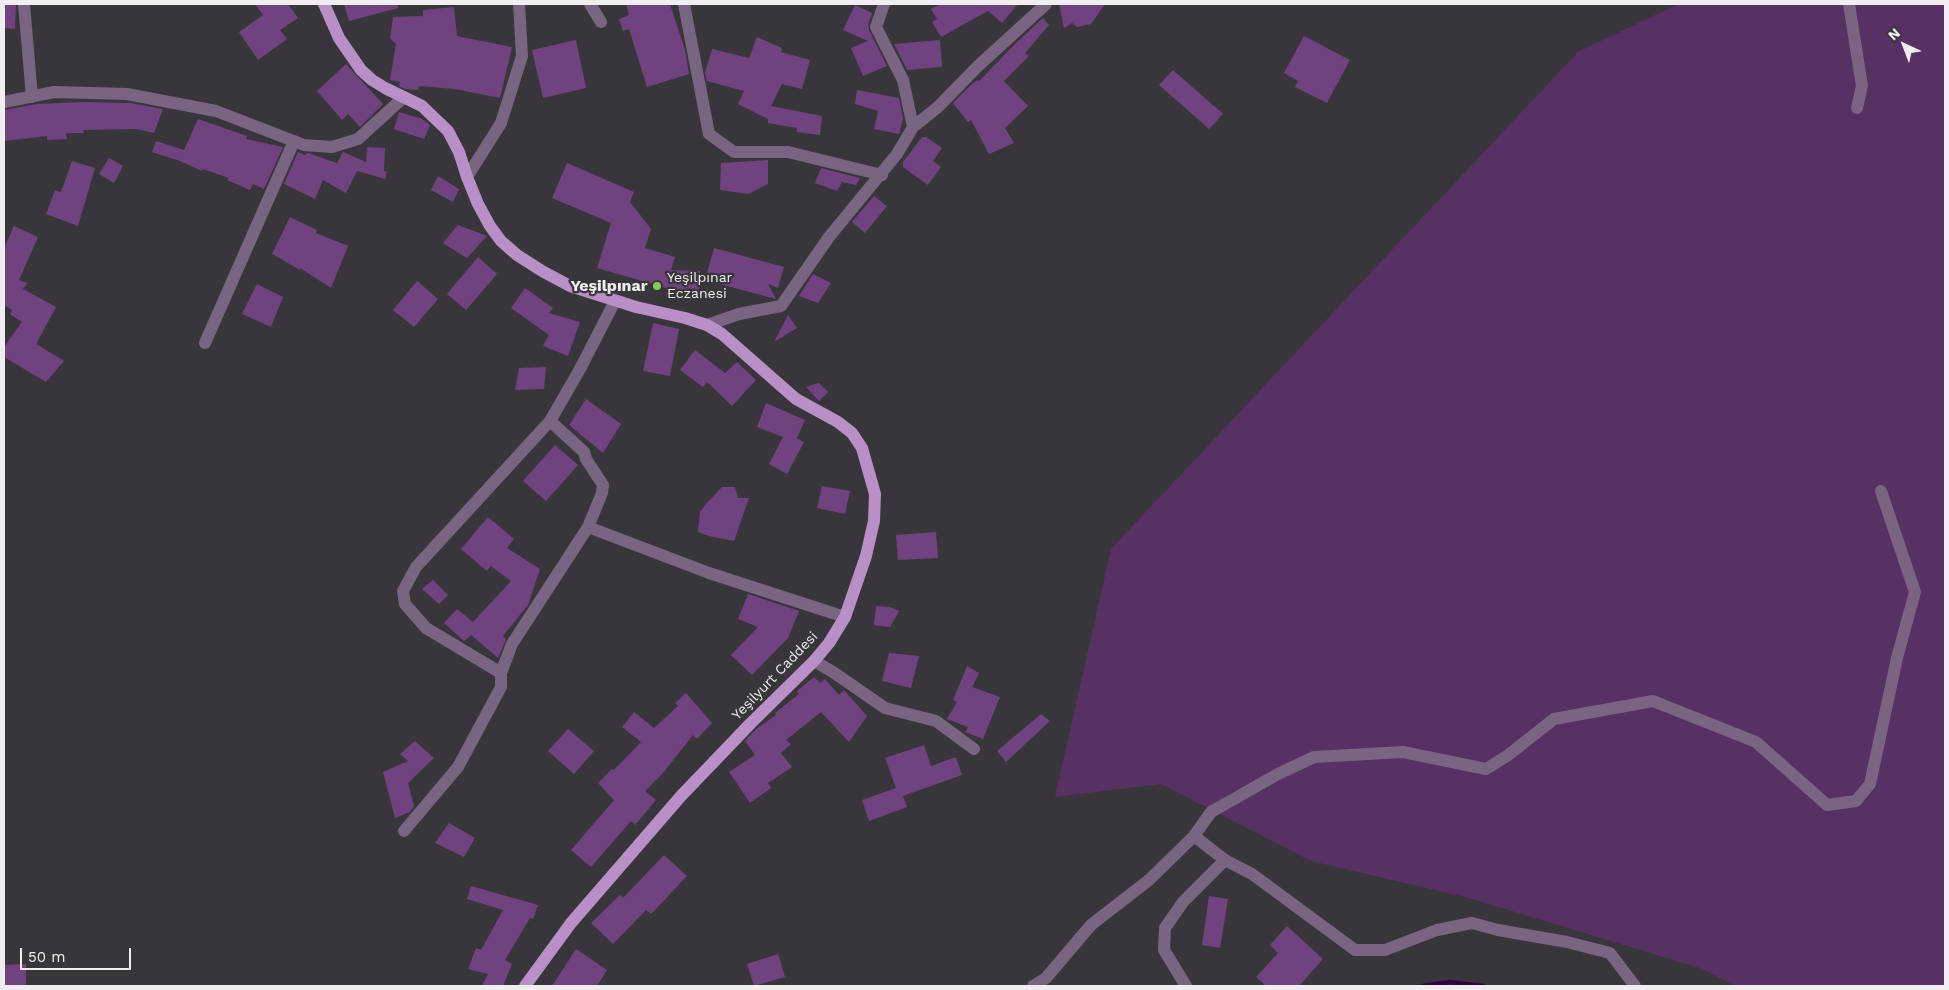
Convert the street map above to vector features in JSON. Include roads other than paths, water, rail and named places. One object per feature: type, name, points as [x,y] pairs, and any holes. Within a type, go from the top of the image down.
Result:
[{"type":"main road","name":"Yeşilyurt Caddesi","points":[[324,4],[339,38],[360,70],[372,80],[422,106],[448,132],[459,152],[467,177],[490,226],[500,241],[542,271],[570,286],[615,301],[707,325],[722,334],[796,398],[852,432],[862,448],[875,494],[874,522],[866,556],[845,617],[829,643],[814,661],[681,796],[571,923],[525,986]]},
{"type":"street","points":[[24,4],[32,97]]},
{"type":"street","points":[[467,177],[501,123],[522,56],[519,4]]},
{"type":"street","points":[[590,4],[601,22]]},
{"type":"street","points":[[684,4],[709,134],[734,152],[788,152],[882,175]]},
{"type":"street","points":[[884,4],[876,27],[903,80],[913,128]]},
{"type":"street","points":[[707,325],[739,314],[781,306],[829,237],[882,175],[913,128],[938,107],[978,66],[1046,4]]},
{"type":"street","points":[[1849,4],[1862,86],[1857,108]]},
{"type":"street","points":[[4,102],[54,92],[127,94],[216,111],[304,145],[332,147],[358,139],[404,97]]},
{"type":"street","points":[[205,343],[294,141]]},
{"type":"street","points":[[501,673],[426,628],[405,604],[403,591],[416,567],[550,421],[580,369],[615,301]]},
{"type":"street","points":[[404,831],[458,767],[501,687],[501,673],[512,644],[588,527],[602,493],[603,485],[586,460],[584,452],[550,421]]},
{"type":"street","points":[[1033,986],[1046,978],[1091,925],[1149,880],[1194,836],[1211,812],[1278,774],[1314,757],[1403,752],[1486,770],[1554,719],[1653,701],[1756,742],[1827,805],[1856,801],[1870,784],[1897,658],[1915,592],[1881,491]]},
{"type":"street","points":[[588,527],[709,573],[845,617]]},
{"type":"street","points":[[814,661],[885,708],[936,721],[974,749]]},
{"type":"street","points":[[1194,836],[1225,860],[1252,874],[1355,950],[1385,950],[1437,930],[1472,923],[1498,930],[1567,942],[1610,953],[1636,986]]},
{"type":"street","points":[[1186,986],[1164,950],[1165,928],[1183,902],[1225,860]]},
{"type":"waterway","points":[[1423,986],[1450,982],[1483,986]]},
{"type":"place","name":"Yeşilpınar Eczanesi","points":[[657,286]]},
{"type":"district","name":"Yeşilpınar","points":[[609,286]]}]
